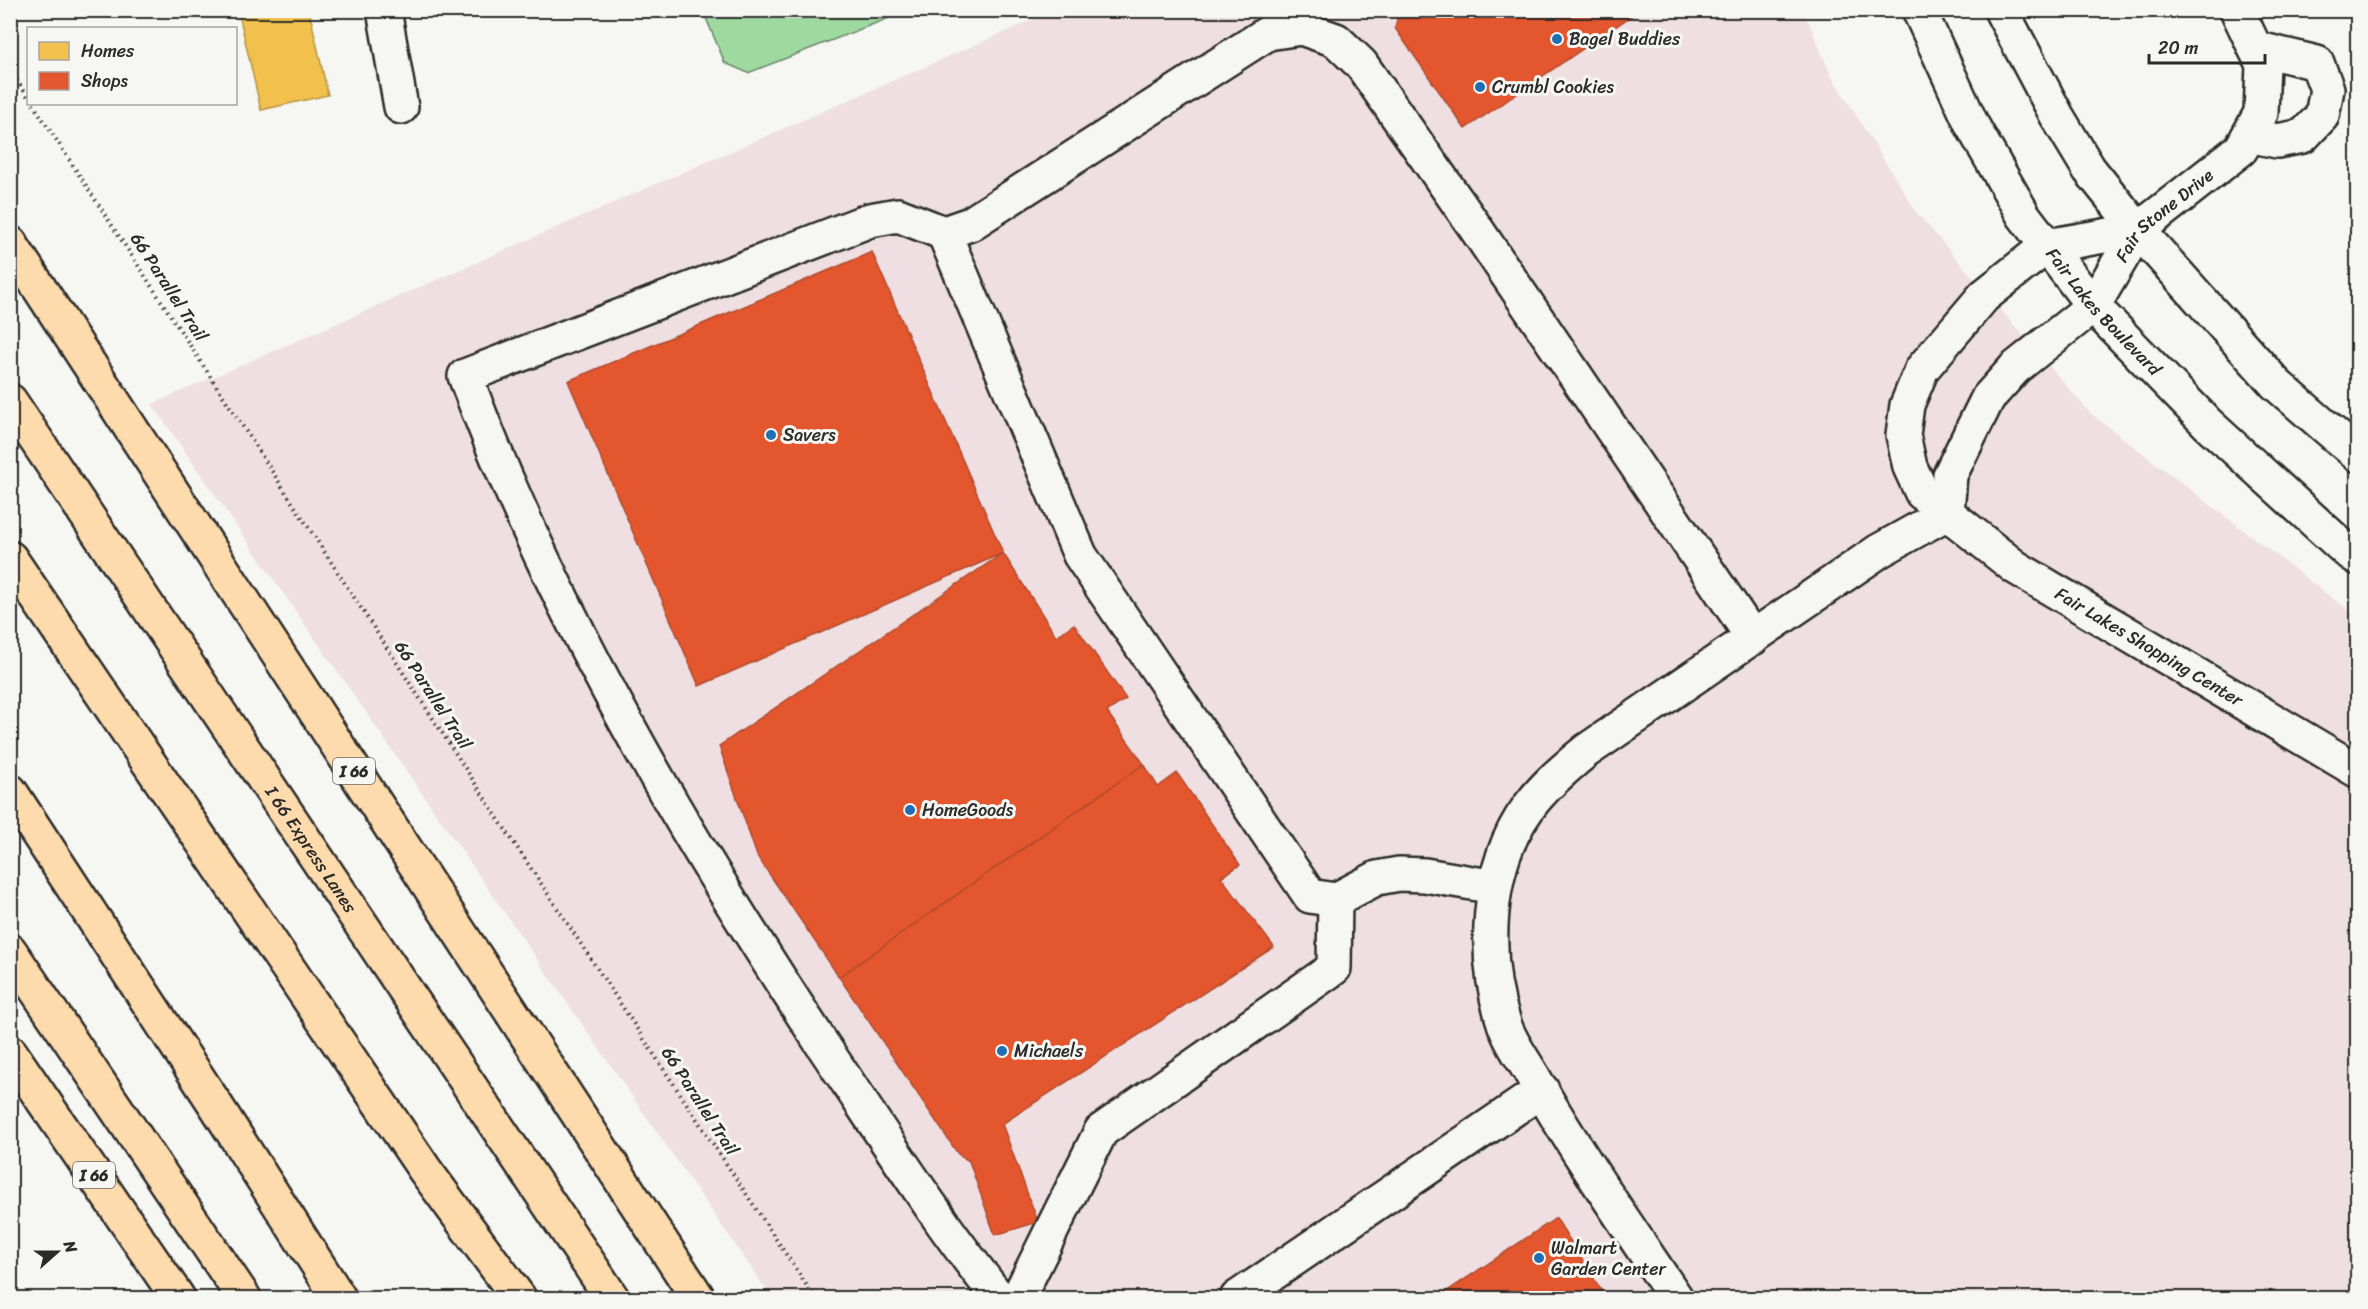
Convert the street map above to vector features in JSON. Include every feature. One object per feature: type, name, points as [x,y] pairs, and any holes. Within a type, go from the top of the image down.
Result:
[{"type":"highway","name":"I 66","points":[[10,243],[698,1299]]},
{"type":"highway","name":"I 66 Express Lanes","points":[[10,401],[612,1299]]},
{"type":"highway","points":[[10,558],[425,1170],[519,1299]]},
{"type":"highway","points":[[10,791],[215,1104],[339,1299]]},
{"type":"highway","points":[[10,951],[244,1299]]},
{"type":"highway","name":"I 66","points":[[10,1052],[178,1299]]},
{"type":"street","points":[[384,10],[401,107]]},
{"type":"street","name":"Fair Lakes Boulevard","points":[[1919,10],[1972,125],[2024,216],[2093,306],[2208,424],[2346,550],[2358,558]]},
{"type":"street","points":[[2001,10],[2057,116],[2084,160],[2138,230],[2276,384],[2358,455]]},
{"type":"street","name":"Fair Stone Drive","points":[[2093,306],[2138,230],[2241,149],[2261,113],[2263,66],[2237,10]]},
{"type":"street","points":[[999,1299],[935,1213],[755,942],[663,791],[545,568],[490,443],[465,376],[870,220],[898,215],[944,233],[970,224],[1268,33],[1301,28],[1336,40],[1362,64],[1753,639]]},
{"type":"street","points":[[2248,135],[2277,141],[2303,136],[2322,116],[2327,89],[2317,63],[2256,48]]},
{"type":"street","points":[[2047,246],[2138,230]]},
{"type":"street","points":[[944,233],[1080,555],[1310,896],[1335,900],[1377,878],[1399,874],[1425,875],[1495,887]]},
{"type":"street","name":"Fair Lakes Shopping Center","points":[[2047,246],[1984,296],[1922,369],[1907,405],[1903,435],[1910,467],[1922,493],[2015,567],[2358,771]]},
{"type":"street","points":[[1676,1299],[1574,1145],[1505,1028],[1493,980],[1490,930],[1495,887],[1507,848],[1527,809],[1554,778],[1586,751],[1880,551],[1947,513],[1950,475],[1988,398],[2015,368],[2093,306]]},
{"type":"street","points":[[1018,1299],[1101,1131],[1334,968],[1335,900]]},
{"type":"street","points":[[1237,1299],[1542,1090]]},
{"type":"path","points":[[10,70],[27,95]]},
{"type":"path","name":"66 Parallel Trail","points":[[34,105],[495,814],[815,1299]]},
{"type":"shaded area","points":[[1053,11],[1804,11],[1831,75],[1917,213],[2090,413],[2357,617],[2357,1298],[772,1298],[152,404]]},
{"type":"green space","points":[[703,11],[907,11],[748,73],[725,63]]},
{"type":"building: Homes","points":[[238,10],[309,10],[328,95],[261,110]]},
{"type":"building: Shops","points":[[1399,10],[1640,10],[1465,129],[1395,28]]},
{"type":"building: Shops","name":"Savers","points":[[872,252],[1003,553],[699,686],[568,381]]},
{"type":"building: Shops","name":"HomeGoods","points":[[1003,553],[1056,636],[1074,624],[1126,699],[1107,712],[1144,764],[839,977],[757,856],[719,746]]},
{"type":"building: Shops","name":"Michaels","points":[[1144,764],[1158,787],[1177,773],[1240,865],[1221,877],[1274,947],[1002,1124],[1038,1222],[995,1235],[969,1161],[958,1154],[839,977]]},
{"type":"building: Shops","name":"Walmart Garden Center","points":[[1556,1218],[1606,1298],[1437,1298]]},
{"type":"place","name":"Bagel Buddies","points":[[1557,39]]},
{"type":"place","name":"Crumbl Cookies","points":[[1480,87]]},
{"type":"place","name":"Savers","points":[[771,435]]},
{"type":"place","name":"HomeGoods","points":[[910,810]]},
{"type":"place","name":"Michaels","points":[[1002,1051]]},
{"type":"place","name":"Walmart Garden Center","points":[[1539,1258]]}]
